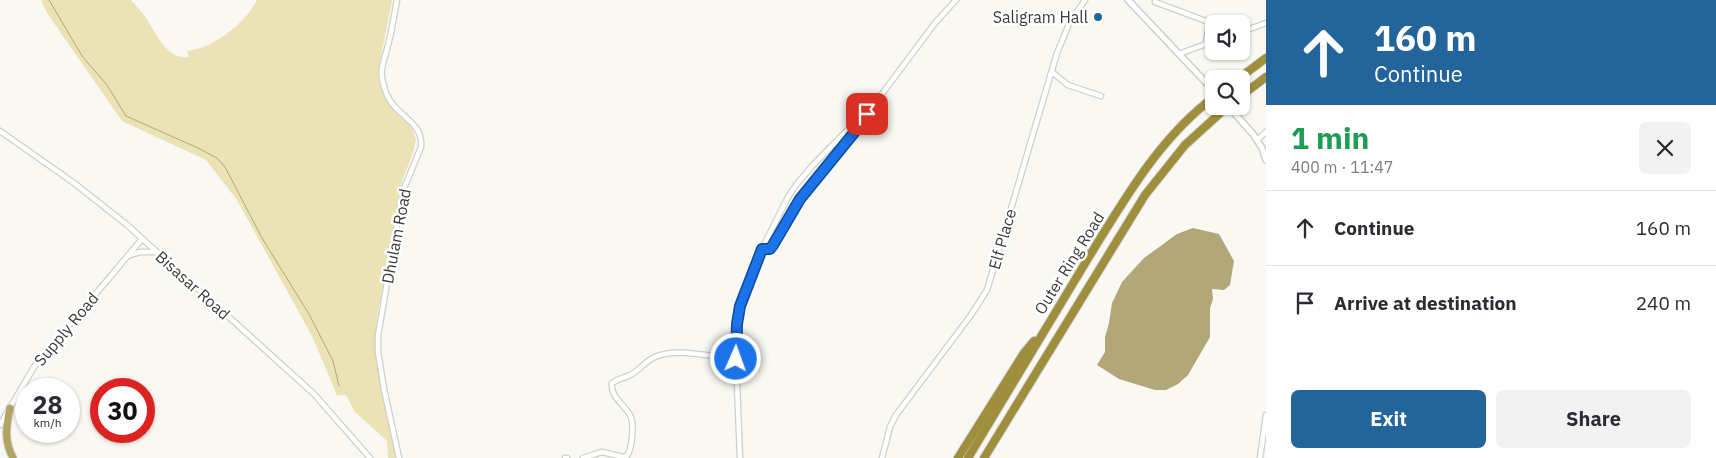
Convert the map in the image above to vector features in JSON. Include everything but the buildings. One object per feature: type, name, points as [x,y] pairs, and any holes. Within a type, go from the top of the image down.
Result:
[{"type":"highway","points":[[1250,70],[1266,58]]},
{"type":"highway","points":[[1250,89],[1266,77]]},
{"type":"highway","name":"Outer Ring Road","points":[[968,458],[1141,174],[1172,136],[1205,105]]},
{"type":"highway","name":"Outer Ring Road","points":[[984,458],[1145,195],[1185,145],[1218,115]]},
{"type":"highway","points":[[958,458],[1024,353],[1042,334]]},
{"type":"highway","points":[[10,408],[5,434],[6,442],[13,458]]},
{"type":"street","name":"Dhulam Road","points":[[397,0],[388,45],[381,68],[381,76],[387,95],[394,106],[417,128],[422,140],[405,186],[400,206],[378,336],[380,372],[399,458]]},
{"type":"street","points":[[740,458],[736,359],[737,324],[740,306],[762,249],[784,204],[796,185],[888,88],[935,22],[956,0]]},
{"type":"street","name":"Elf Place","points":[[882,458],[890,427],[896,415],[971,315],[987,290],[1065,32],[1085,0]]},
{"type":"street","points":[[1128,0],[1205,82]]},
{"type":"street","points":[[1155,2],[1205,21]]},
{"type":"street","points":[[1250,29],[1266,23]]},
{"type":"street","points":[[1179,54],[1205,43]]},
{"type":"street","points":[[1052,72],[1068,85],[1100,96]]},
{"type":"street","points":[[762,249],[770,249],[800,199],[853,134],[866,116],[868,109]]},
{"type":"street","points":[[1236,115],[1257,140],[1266,160]]},
{"type":"street","name":"Bisasar Road","points":[[0,131],[74,183],[157,252],[314,394],[370,458]]},
{"type":"street","points":[[1257,140],[1266,132]]},
{"type":"street","name":"Supply Road","points":[[0,425],[34,367],[142,239]]},
{"type":"street","points":[[128,255],[141,252],[157,252]]},
{"type":"street","points":[[583,458],[602,452],[623,457],[629,453],[632,442],[632,419],[619,403],[612,388],[612,384],[618,379],[631,375],[649,360],[662,354],[679,353],[736,359]]},
{"type":"street","points":[[1260,458],[1266,415]]},
{"type":"shaded area","points":[[41,0],[131,0],[168,49],[181,57],[189,57],[187,51],[208,45],[230,31],[243,19],[257,0],[392,0],[378,72],[382,91],[389,104],[411,126],[416,139],[414,150],[402,181],[377,318],[376,354],[396,458],[388,458],[387,441],[354,411],[346,395],[337,395],[312,336],[237,200],[206,160],[122,121],[47,13]]},
{"type":"shaded area","points":[[1193,228],[1219,234],[1234,261],[1230,285],[1224,290],[1212,289],[1210,337],[1188,375],[1178,384],[1166,390],[1155,390],[1119,379],[1097,365],[1105,352],[1105,337],[1112,303],[1122,282],[1144,258],[1177,234]]},
{"type":"waterway","points":[[49,0],[82,56],[107,85],[126,116],[198,148],[217,158],[225,167],[262,238],[309,314],[333,361],[339,386]]},
{"type":"place","name":"Saligram Hall","points":[[1098,17]]},
{"type":"route","points":[[736,359],[737,324],[740,306],[762,249],[770,249],[800,199],[867,114]]}]
